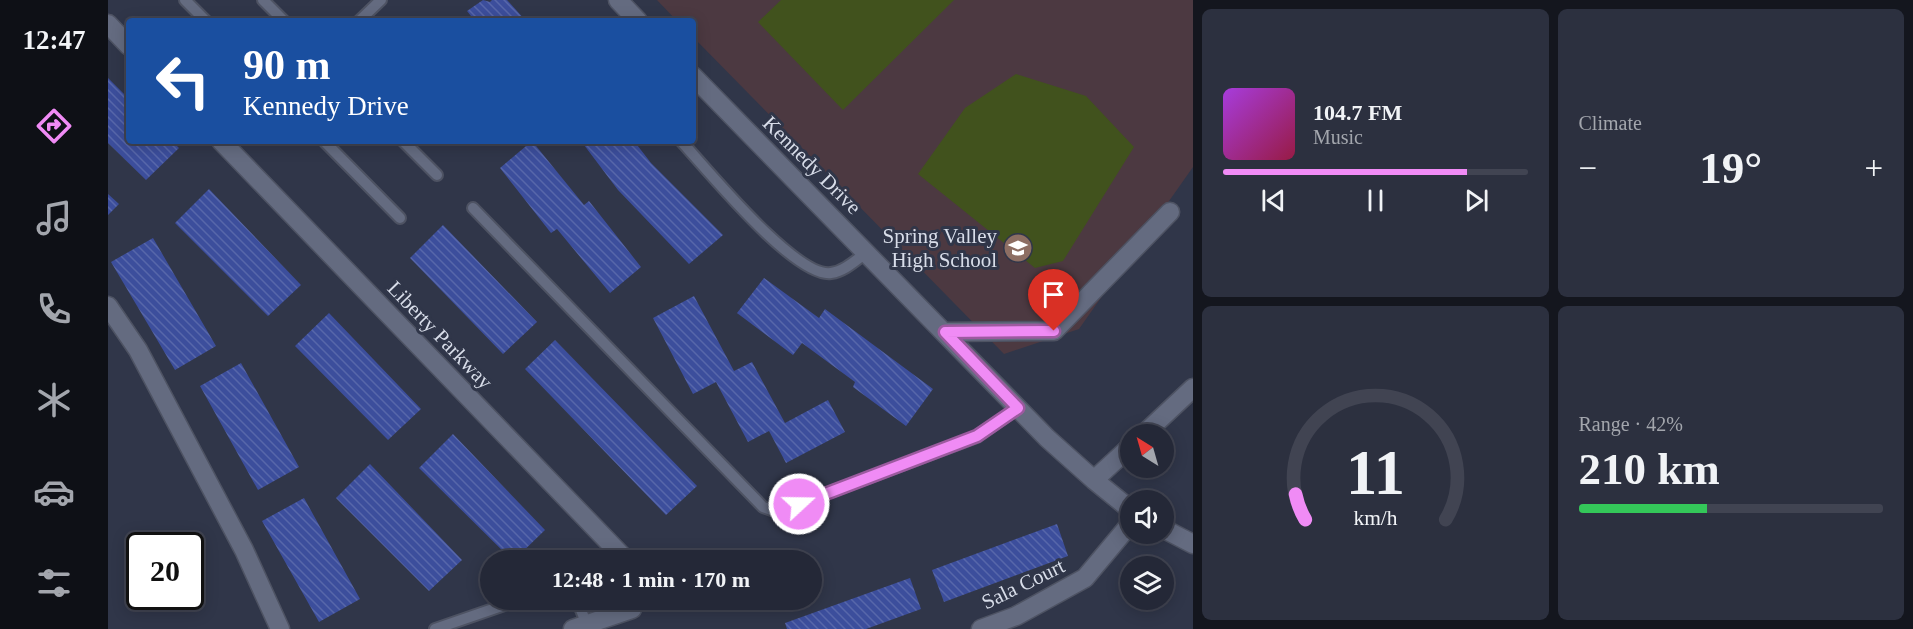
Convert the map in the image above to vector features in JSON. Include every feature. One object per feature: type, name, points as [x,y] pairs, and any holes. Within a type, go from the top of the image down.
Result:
[{"type":"street","points":[[618,0],[636,18]]},
{"type":"street","points":[[108,24],[126,43]]},
{"type":"street","name":"Kennedy Drive","points":[[696,79],[1018,408],[1094,480],[1120,501]]},
{"type":"street","name":"Liberty Parkway","points":[[224,144],[616,550]]},
{"type":"street","points":[[945,332],[1054,331],[1170,212]]},
{"type":"street","points":[[108,306],[138,350],[244,550],[280,629]]},
{"type":"street","points":[[1155,424],[1193,388]]},
{"type":"street","points":[[1094,480],[1120,456]]},
{"type":"street","points":[[1174,534],[1193,544]]},
{"type":"street","name":"Sala Court","points":[[981,629],[1016,616],[1085,578],[1120,536]]},
{"type":"street","points":[[580,627],[629,610]]},
{"type":"lane","points":[[185,0],[203,18]]},
{"type":"lane","points":[[263,0],[281,18]]},
{"type":"lane","points":[[362,18],[381,0]]},
{"type":"lane","points":[[327,144],[400,218]]},
{"type":"lane","points":[[406,144],[437,175]]},
{"type":"lane","points":[[684,144],[759,226],[808,267],[819,272],[831,273],[846,268],[867,252]]},
{"type":"lane","points":[[473,208],[763,507],[777,512],[977,436],[1018,408]]},
{"type":"lane","points":[[435,629],[490,610]]},
{"type":"lane","points":[[578,610],[580,627]]},
{"type":"shaded area","name":"Spring Valley High School","points":[[657,0],[1193,0],[1193,167],[1079,329],[1004,354],[696,40],[696,18],[674,18]]},
{"type":"green space","points":[[781,0],[954,0],[843,110],[758,22]]},
{"type":"green space","points":[[1016,74],[1086,96],[1134,147],[1063,261],[1035,268],[918,174],[965,108]]},
{"type":"building","points":[[483,0],[490,2],[507,0],[523,18],[468,18],[471,16],[467,11]]},
{"type":"building","points":[[108,78],[126,96],[126,144],[175,144],[179,148],[146,180],[108,143]]},
{"type":"building","points":[[528,144],[534,144],[584,205],[589,201],[641,267],[610,293],[557,229],[551,233],[500,168]]},
{"type":"building","points":[[583,144],[636,144],[651,163],[723,235],[689,264],[618,190]]},
{"type":"building","points":[[209,189],[301,285],[268,316],[175,223]]},
{"type":"building","points":[[108,194],[119,204],[108,215]]},
{"type":"building","points":[[443,225],[537,322],[503,354],[410,258]]},
{"type":"building","points":[[153,238],[216,346],[175,370],[111,262]]},
{"type":"building","points":[[764,278],[819,318],[825,309],[933,389],[906,426],[853,387],[855,382],[802,343],[793,355],[737,313]]},
{"type":"building","points":[[694,296],[734,371],[752,362],[785,423],[828,400],[845,432],[786,463],[769,431],[748,442],[716,382],[693,394],[653,318]]},
{"type":"building","points":[[329,313],[421,409],[388,440],[295,346]]},
{"type":"building","points":[[555,340],[697,486],[666,515],[525,369]]},
{"type":"building","points":[[241,363],[299,467],[258,490],[200,386]]},
{"type":"building","points":[[453,434],[545,530],[524,550],[502,550],[419,468]]},
{"type":"building","points":[[370,464],[462,560],[429,591],[336,498]]},
{"type":"building","points":[[304,498],[360,599],[319,622],[262,521]]},
{"type":"building","points":[[1057,524],[1068,556],[944,602],[932,570]]},
{"type":"building","points":[[910,578],[921,609],[866,629],[787,629],[785,623]]},
{"type":"place","name":"Spring Valley High School","points":[[1018,248]]},
{"type":"route","points":[[799,504],[977,436],[1018,408],[945,332],[1054,331]]}]
